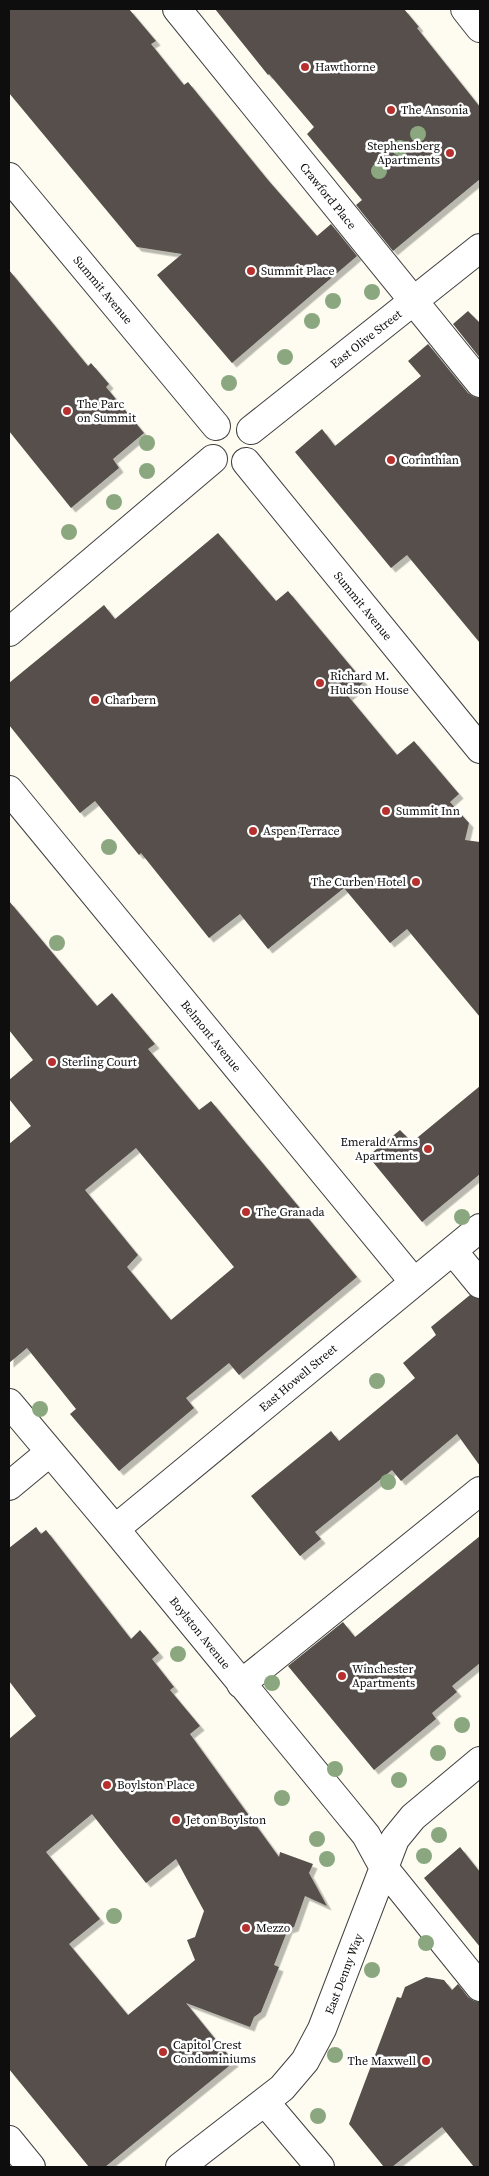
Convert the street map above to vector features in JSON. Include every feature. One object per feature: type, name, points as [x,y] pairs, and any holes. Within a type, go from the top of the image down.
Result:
[{"type":"street","name":"Crawford Place","points":[[177,9],[480,383]]},
{"type":"street","points":[[465,9],[480,28]]},
{"type":"street","name":"Summit Avenue","points":[[9,177],[216,426]]},
{"type":"street","name":"East Olive Street","points":[[251,430],[480,248]]},
{"type":"street","points":[[229,421],[237,421],[251,430],[255,446],[254,454],[246,462],[237,468],[230,468],[222,466],[214,460],[208,450],[208,442],[210,434],[216,426],[229,421]]},
{"type":"street","points":[[9,632],[214,460]]},
{"type":"street","name":"Summit Avenue","points":[[246,462],[480,749]]},
{"type":"street","name":"Belmont Avenue","points":[[9,790],[414,1282]]},
{"type":"street","name":"East Howell Street","points":[[116,1529],[480,1228]]},
{"type":"street","points":[[453,1251],[480,1284]]},
{"type":"street","name":"Boylston Avenue","points":[[9,1404],[116,1529],[366,1835],[384,1868],[480,1986]]},
{"type":"street","points":[[9,1486],[50,1452]]},
{"type":"street","points":[[241,1684],[480,1491]]},
{"type":"street","name":"East Denny Way","points":[[180,2167],[265,2102],[294,2075],[314,2045],[395,1839],[412,1817],[480,1761]]},
{"type":"street","points":[[265,2102],[320,2167]]},
{"type":"street","points":[[9,2140],[31,2167]]},
{"type":"building","points":[[9,9],[129,9],[156,41],[151,44],[184,85],[188,82],[268,180],[317,236],[331,224],[357,256],[232,363],[157,275],[182,254],[137,247],[9,93]]},
{"type":"building","points":[[215,9],[404,9],[480,107],[480,179],[393,251],[356,205],[362,200],[307,134],[314,127],[268,75]]},
{"type":"building","name":"The Parc on Summit","points":[[9,270],[88,366],[91,363],[109,384],[106,387],[144,433],[113,459],[119,468],[71,508],[9,431]]},
{"type":"building","points":[[468,311],[480,323],[480,358],[453,324]]},
{"type":"building","name":"Corinthian","points":[[428,344],[468,393],[480,398],[480,643],[407,555],[391,568],[295,452],[322,429],[335,446],[421,376],[408,361]]},
{"type":"building","points":[[218,533],[276,601],[288,591],[364,682],[348,696],[397,755],[414,741],[459,794],[450,802],[469,823],[465,840],[480,842],[480,1017],[407,929],[390,943],[344,888],[268,949],[240,914],[209,938],[141,853],[139,855],[95,801],[80,813],[9,725],[9,683],[104,605],[115,619]]},
{"type":"building","points":[[9,901],[97,1006],[112,993],[155,1044],[148,1049],[199,1110],[211,1101],[357,1277],[239,1375],[229,1363],[186,1398],[194,1408],[119,1471],[70,1414],[76,1409],[27,1348],[9,1363],[9,1144],[31,1126],[9,1099],[9,1080],[33,1060],[9,1030]],"holes":[[[136,1148],[234,1267],[171,1320],[127,1267],[138,1255],[85,1190]]]},
{"type":"building","name":"Emerald Arms Apartments","points":[[480,1086],[480,1174],[422,1222],[368,1156],[400,1130],[412,1142]]},
{"type":"building","points":[[470,1295],[480,1299],[480,1466],[457,1434],[401,1481],[392,1470],[315,1532],[321,1539],[300,1556],[251,1496],[331,1431],[339,1441],[415,1378],[403,1363],[436,1335],[431,1327]]},
{"type":"building","points":[[36,1527],[41,1534],[46,1530],[131,1639],[140,1630],[159,1653],[152,1659],[174,1687],[170,1690],[200,1726],[190,1734],[279,1857],[280,1852],[313,1864],[309,1873],[327,1906],[305,1896],[294,1927],[288,1929],[274,1965],[279,1967],[261,2012],[254,2017],[250,2027],[186,2003],[234,2062],[105,2167],[89,2167],[9,2069],[9,1739],[36,1716],[9,1681],[9,1548]],"holes":[[[92,1814],[146,1883],[176,1859],[204,1911],[195,1937],[187,1940],[195,1960],[128,2015],[69,1944],[100,1919],[46,1852]]]},
{"type":"building","points":[[480,1536],[480,1663],[452,1686],[457,1692],[432,1713],[436,1719],[374,1770],[288,1666],[343,1622],[355,1637]]},
{"type":"building","points":[[460,1847],[480,1872],[480,1947],[424,1878]]},
{"type":"building","name":"The Maxwell","points":[[426,1977],[444,1980],[452,1990],[458,1984],[468,1997],[480,2002],[480,2167],[474,2167],[442,2127],[392,2167],[384,2167],[349,2124],[397,1997],[401,1998],[405,1987]]},
{"type":"place","name":"Hawthorne","points":[[305,67]]},
{"type":"place","name":"The Ansonia","points":[[391,110]]},
{"type":"place","name":"Stephensberg Apartments","points":[[450,153]]},
{"type":"place","name":"Summit Place","points":[[251,271]]},
{"type":"place","name":"The Parc on Summit","points":[[67,411]]},
{"type":"place","name":"Corinthian","points":[[391,460]]},
{"type":"place","name":"Richard M. Hudson House","points":[[320,683]]},
{"type":"place","name":"Charbern","points":[[95,700]]},
{"type":"place","name":"Summit Inn","points":[[386,811]]},
{"type":"place","name":"Aspen Terrace","points":[[253,831]]},
{"type":"place","name":"The Curben Hotel","points":[[416,882]]},
{"type":"place","name":"Sterling Court","points":[[52,1062]]},
{"type":"place","name":"Emerald Arms Apartments","points":[[428,1149]]},
{"type":"place","name":"The Granada","points":[[246,1212]]},
{"type":"place","name":"Winchester Apartments","points":[[342,1676]]},
{"type":"place","name":"Boylston Place","points":[[107,1785]]},
{"type":"place","name":"Jet on Boylston","points":[[176,1820]]},
{"type":"place","name":"Mezzo","points":[[246,1928]]},
{"type":"place","name":"Capitol Crest Condominiums","points":[[163,2052]]},
{"type":"place","name":"The Maxwell","points":[[426,2061]]}]
